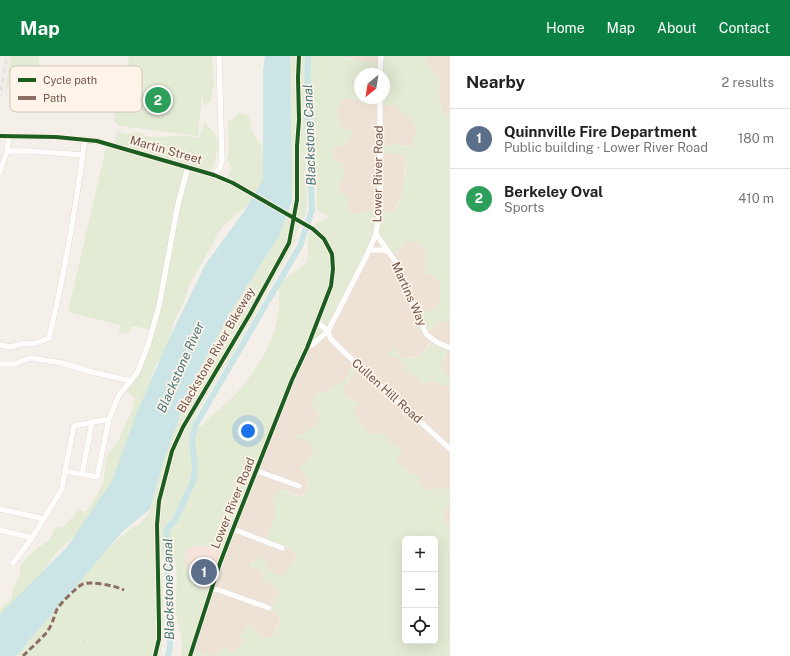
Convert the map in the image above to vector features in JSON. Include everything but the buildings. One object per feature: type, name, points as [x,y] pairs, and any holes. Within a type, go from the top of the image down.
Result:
[{"type":"street","points":[[214,175],[222,162],[220,56]]},
{"type":"street","points":[[380,68],[381,56]]},
{"type":"street","name":"Lower River Road","points":[[307,348],[328,330],[376,234],[380,206],[380,104]]},
{"type":"street","name":"Martin Street","points":[[0,136],[85,139],[97,141],[188,167],[233,183],[313,229]]},
{"type":"street","points":[[0,172],[7,151],[9,136]]},
{"type":"street","points":[[0,345],[11,346],[37,343],[49,338],[69,244],[85,139]]},
{"type":"street","points":[[7,151],[30,151],[83,155]]},
{"type":"street","points":[[65,471],[97,477],[109,419],[119,395],[137,373],[154,322],[178,204],[188,167]]},
{"type":"street","name":"Lower River Road","points":[[190,656],[233,529],[292,380],[329,294],[333,274],[332,254],[324,239],[313,229]]},
{"type":"street","name":"Martins Way","points":[[376,234],[397,264],[420,322],[427,335],[438,343],[450,348]]},
{"type":"street","name":"Martins Way","points":[[369,250],[388,251]]},
{"type":"street","points":[[317,322],[328,330]]},
{"type":"street","name":"Cullen Hill Road","points":[[328,330],[331,339],[450,449]]},
{"type":"street","points":[[0,364],[15,364],[30,358],[62,363],[131,381]]},
{"type":"street","points":[[13,563],[32,538],[62,488],[74,426],[109,419]]},
{"type":"street","points":[[82,474],[92,422]]},
{"type":"street","points":[[257,471],[299,486]]},
{"type":"street","points":[[0,509],[44,519]]},
{"type":"street","points":[[233,529],[282,548]]},
{"type":"street","points":[[0,530],[32,538]]},
{"type":"street","points":[[212,588],[269,608]]},
{"type":"path","points":[[157,567],[158,580]]},
{"type":"path","points":[[78,656],[88,630],[95,619],[132,582],[157,573]]},
{"type":"shaded area","points":[[342,56],[381,56],[378,62],[358,61],[350,58],[345,59]]},
{"type":"shaded area","points":[[425,56],[450,56],[450,118],[443,112],[437,92],[440,79],[434,74],[425,60]]},
{"type":"shaded area","points":[[347,98],[354,100],[354,104],[394,105],[415,122],[417,134],[410,146],[379,146],[404,155],[406,160],[404,172],[405,181],[402,190],[403,196],[392,213],[379,211],[354,214],[348,208],[346,197],[339,190],[338,187],[345,175],[343,164],[336,161],[333,156],[335,148],[339,145],[344,145],[353,132],[344,130],[340,126],[341,121],[337,117],[337,110],[341,100]]},
{"type":"shaded area","points":[[374,239],[393,255],[405,243],[411,240],[415,241],[425,248],[427,253],[425,259],[427,261],[430,274],[439,280],[441,297],[435,308],[419,316],[429,330],[440,322],[447,322],[450,317],[450,377],[443,372],[441,366],[446,355],[433,338],[420,356],[413,356],[405,359],[400,356],[396,349],[400,360],[405,367],[405,371],[418,378],[424,384],[430,380],[442,386],[450,386],[450,489],[449,490],[439,486],[431,491],[422,488],[419,482],[397,464],[397,459],[402,449],[389,442],[385,434],[371,434],[360,424],[353,409],[360,404],[343,394],[343,388],[354,370],[359,365],[350,370],[347,377],[340,384],[335,385],[313,401],[313,408],[320,415],[320,419],[317,426],[310,428],[305,434],[301,435],[302,438],[311,443],[314,450],[305,465],[305,475],[308,488],[306,492],[300,496],[284,490],[275,506],[275,518],[266,538],[295,552],[296,555],[291,566],[283,575],[278,576],[268,571],[265,566],[257,560],[252,562],[250,566],[260,570],[263,573],[262,580],[277,589],[277,595],[272,605],[268,606],[268,608],[280,618],[274,634],[265,638],[256,633],[253,625],[249,625],[240,635],[243,643],[236,651],[208,656],[193,649],[220,566],[297,364],[361,263]]},
{"type":"shaded area","points":[[450,495],[449,526],[445,525],[443,519],[449,503],[448,498]]},
{"type":"shaded area","points":[[193,545],[202,545],[225,553],[212,592],[198,587],[194,578],[186,567],[186,550]]},
{"type":"green space","points":[[11,56],[39,56],[40,66],[10,66],[10,84],[5,91]]},
{"type":"green space","points":[[129,56],[206,56],[206,63],[207,56],[212,56],[214,87],[212,90],[211,101],[204,106],[202,94],[198,136],[119,126],[114,121],[115,112],[142,112],[142,66],[128,66]]},
{"type":"green space","points":[[287,56],[342,56],[345,59],[378,62],[381,56],[425,56],[429,65],[440,79],[438,95],[440,105],[450,118],[450,317],[447,322],[440,322],[427,331],[419,316],[435,308],[441,297],[439,280],[430,274],[422,275],[427,265],[425,259],[427,253],[425,248],[411,241],[401,246],[393,255],[374,239],[325,330],[303,354],[225,553],[201,545],[191,547],[186,550],[185,557],[187,567],[198,587],[212,592],[194,649],[208,656],[181,656],[182,644],[176,613],[176,566],[171,549],[166,542],[162,554],[164,617],[160,656],[13,656],[85,571],[119,538],[130,529],[139,525],[147,516],[151,508],[153,487],[177,415],[233,299],[290,213],[293,201],[290,158],[291,93]],"holes":[[[354,68],[390,68],[390,104],[379,104],[394,105],[415,122],[417,134],[410,146],[405,147],[397,143],[392,146],[379,146],[379,152],[401,154],[404,155],[405,159],[402,197],[392,213],[383,211],[365,211],[354,214],[348,208],[347,198],[338,188],[346,175],[343,163],[336,161],[333,156],[335,148],[339,145],[347,143],[354,132],[344,130],[340,126],[341,121],[337,117],[339,105],[347,98],[354,100]],[[310,152],[315,164],[316,172],[317,210],[329,217],[316,223],[308,236],[308,256],[306,263],[279,285],[279,308],[275,329],[269,344],[254,371],[223,406],[202,425],[196,428],[193,425],[196,414],[234,351],[297,239],[294,239],[305,216],[307,205],[306,160],[307,154]]]},
{"type":"green space","points":[[239,113],[248,115],[254,136],[262,145],[265,176],[258,196],[252,203],[241,210],[223,226],[216,235],[214,242],[190,283],[183,304],[174,321],[168,346],[155,367],[128,456],[80,531],[58,551],[32,585],[0,621],[0,609],[12,598],[12,591],[20,575],[20,566],[31,553],[49,540],[56,526],[62,528],[79,510],[85,512],[92,504],[103,483],[107,456],[119,439],[133,407],[135,398],[125,390],[132,382],[151,330],[133,326],[131,327],[129,334],[119,332],[120,325],[68,312],[107,143],[114,144],[117,131],[126,134],[139,132],[148,137],[188,136],[199,138],[205,122],[215,134],[218,143],[217,153],[211,172],[226,178],[232,169],[227,161],[229,146],[228,121],[237,116]]},
{"type":"green space","points":[[434,338],[449,347],[441,366],[443,372],[450,377],[450,386],[442,386],[430,380],[425,384],[418,378],[405,371],[405,367],[400,360],[388,354],[393,346],[398,354],[403,358],[420,356]]},
{"type":"green space","points":[[358,363],[359,365],[343,388],[347,397],[361,404],[353,409],[360,424],[371,434],[385,434],[389,442],[402,449],[397,459],[397,464],[420,477],[419,482],[422,488],[431,491],[438,486],[449,490],[450,489],[444,521],[445,525],[450,526],[450,656],[210,656],[218,654],[224,646],[231,652],[236,651],[243,643],[240,636],[249,625],[252,624],[259,635],[265,638],[271,636],[276,630],[280,618],[268,608],[268,606],[272,605],[277,595],[277,589],[270,583],[262,580],[263,573],[260,570],[250,566],[260,555],[263,559],[267,559],[265,566],[268,570],[275,574],[283,575],[291,566],[296,555],[294,551],[287,546],[266,538],[274,515],[274,505],[272,500],[279,489],[293,495],[301,496],[305,494],[308,486],[306,477],[299,466],[307,462],[314,450],[308,441],[297,438],[294,435],[304,434],[310,428],[317,426],[320,415],[313,408],[313,401],[317,391],[327,392],[335,385],[340,384],[347,377],[350,370]]},
{"type":"water","name":"Blackstone River","points":[[265,56],[290,56],[292,201],[280,234],[233,308],[191,386],[163,462],[150,509],[123,531],[16,656],[0,656],[0,615],[67,547],[112,481],[138,410],[169,339],[205,265],[243,213],[263,180],[263,71]]},
{"type":"waterway","name":"Blackstone Canal","points":[[168,656],[170,647],[170,626],[166,544],[167,529],[175,520],[193,482],[195,468],[192,439],[196,424],[300,246],[312,210],[307,96],[308,56]]},
{"type":"railway","points":[[0,95],[7,56]]},
{"type":"marked path","points":[[23,656],[47,632],[59,606],[81,585],[96,583],[109,585],[124,590]]},
{"type":"cycle path","name":"Blackstone River Bikeway","points":[[155,656],[159,639],[157,525],[159,501],[172,451],[183,427],[250,314],[289,243],[297,200],[299,56]]},
{"type":"cycle path","points":[[0,136],[56,137],[97,141],[214,175],[233,183],[313,229],[324,239],[332,254],[333,269],[331,286],[307,348],[292,380],[220,563],[190,656]]},
{"type":"place","name":"Berkeley Oval","points":[[158,100]]},
{"type":"place","name":"Quinnville Fire Department","points":[[204,572]]}]
